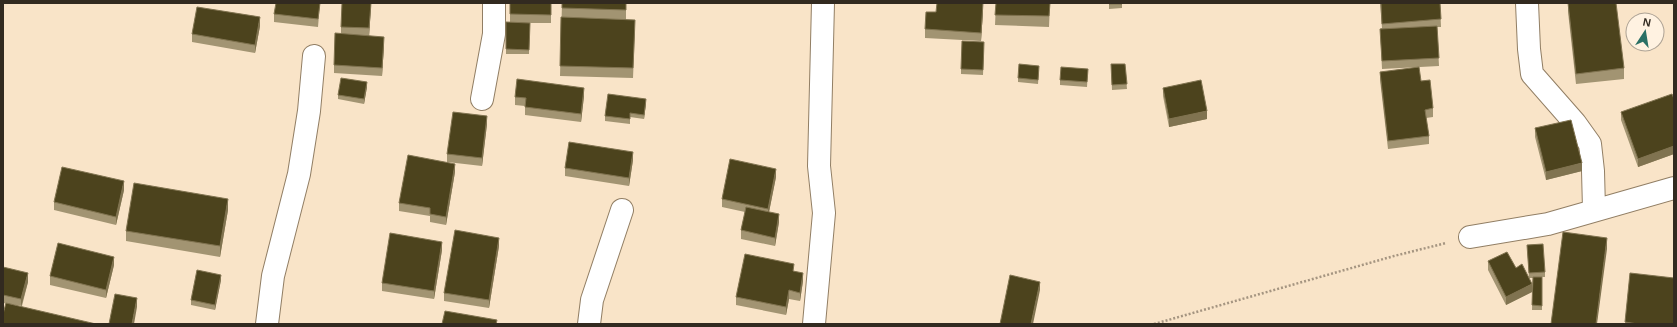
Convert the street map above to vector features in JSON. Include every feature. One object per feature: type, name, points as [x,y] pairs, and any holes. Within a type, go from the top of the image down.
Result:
[{"type":"street","points":[[482,98],[494,34],[494,3]]},
{"type":"street","points":[[814,324],[824,213],[819,166],[823,3]]},
{"type":"street","points":[[1528,3],[1529,49],[1532,74],[1575,123],[1590,144],[1593,171],[1594,209]]},
{"type":"street","points":[[267,324],[273,276],[299,174],[314,56]]},
{"type":"street","points":[[1470,237],[1548,224],[1594,209],[1674,188]]},
{"type":"street","points":[[589,324],[592,300],[622,210]]},
{"type":"path","points":[[1154,324],[1394,256],[1470,237]]},
{"type":"building","points":[[276,3],[320,3],[318,19],[274,14]]},
{"type":"building","points":[[342,3],[371,3],[369,28],[341,27]]},
{"type":"building","points":[[510,3],[551,3],[551,15],[510,14]]},
{"type":"building","points":[[562,3],[626,3],[626,10],[562,8]]},
{"type":"building","points":[[937,3],[983,3],[981,33],[925,29],[926,12],[936,12]]},
{"type":"building","points":[[996,3],[1050,3],[1049,16],[995,15]]},
{"type":"building","points":[[1122,3],[1122,4],[1109,4]]},
{"type":"building","points":[[1381,3],[1440,3],[1441,19],[1382,24]]},
{"type":"building","points":[[1568,3],[1616,3],[1624,68],[1576,74]]},
{"type":"building","points":[[197,7],[260,17],[255,45],[192,34]]},
{"type":"building","points":[[561,17],[635,20],[633,68],[560,66]]},
{"type":"building","points":[[506,22],[530,23],[529,50],[506,49]]},
{"type":"building","points":[[1437,26],[1439,58],[1382,61],[1380,29]]},
{"type":"building","points":[[335,33],[384,37],[382,68],[334,65]]},
{"type":"building","points":[[962,41],[984,42],[983,70],[961,69]]},
{"type":"building","points":[[1019,64],[1039,66],[1038,80],[1018,78]]},
{"type":"building","points":[[1111,64],[1125,64],[1127,84],[1112,85]]},
{"type":"building","points":[[1061,67],[1088,69],[1087,82],[1060,80]]},
{"type":"building","points":[[1419,67],[1421,81],[1430,80],[1433,108],[1425,110],[1429,136],[1388,141],[1380,72]]},
{"type":"building","points":[[341,78],[367,82],[364,99],[338,95]]},
{"type":"building","points":[[517,79],[584,88],[581,114],[525,107],[526,98],[515,97]]},
{"type":"building","points":[[1201,80],[1207,111],[1169,119],[1163,88]]},
{"type":"building","points":[[608,94],[646,99],[644,115],[630,113],[630,119],[605,116]]},
{"type":"building","points":[[1672,94],[1674,99],[1674,146],[1638,159],[1621,112]]},
{"type":"building","points":[[453,112],[487,116],[482,158],[447,154]]},
{"type":"building","points":[[1571,120],[1582,163],[1546,172],[1535,128]]},
{"type":"building","points":[[569,142],[633,152],[629,178],[565,168]]},
{"type":"building","points":[[408,155],[455,164],[446,217],[430,214],[430,208],[399,203]]},
{"type":"building","points":[[730,159],[776,169],[768,209],[722,199]]},
{"type":"building","points":[[62,167],[124,181],[116,217],[54,202]]},
{"type":"building","points":[[134,183],[228,199],[220,246],[126,231]]},
{"type":"building","points":[[746,207],[779,214],[775,238],[741,230]]},
{"type":"building","points":[[455,230],[499,238],[489,300],[444,293]]},
{"type":"building","points":[[1563,232],[1607,238],[1596,324],[1551,324]]},
{"type":"building","points":[[390,233],[442,242],[434,291],[382,283]]},
{"type":"building","points":[[58,243],[114,257],[106,290],[50,276]]},
{"type":"building","points":[[1543,244],[1545,272],[1529,273],[1527,245]]},
{"type":"building","points":[[1507,252],[1516,268],[1522,264],[1532,284],[1506,297],[1488,261]]},
{"type":"building","points":[[745,254],[794,264],[793,271],[803,273],[800,293],[789,290],[786,307],[736,297]]},
{"type":"building","points":[[3,267],[28,273],[21,299],[3,295]]},
{"type":"building","points":[[197,270],[221,275],[215,305],[191,300]]},
{"type":"building","points":[[1630,273],[1674,278],[1674,324],[1638,324],[1625,322]]},
{"type":"building","points":[[1010,275],[1040,282],[1031,324],[1000,324]]},
{"type":"building","points":[[1533,277],[1542,277],[1542,306],[1532,305]]},
{"type":"building","points":[[115,294],[137,298],[132,324],[109,324]]},
{"type":"building","points":[[6,303],[96,324],[3,324],[3,314]]},
{"type":"building","points":[[445,311],[497,320],[496,324],[442,324]]}]
